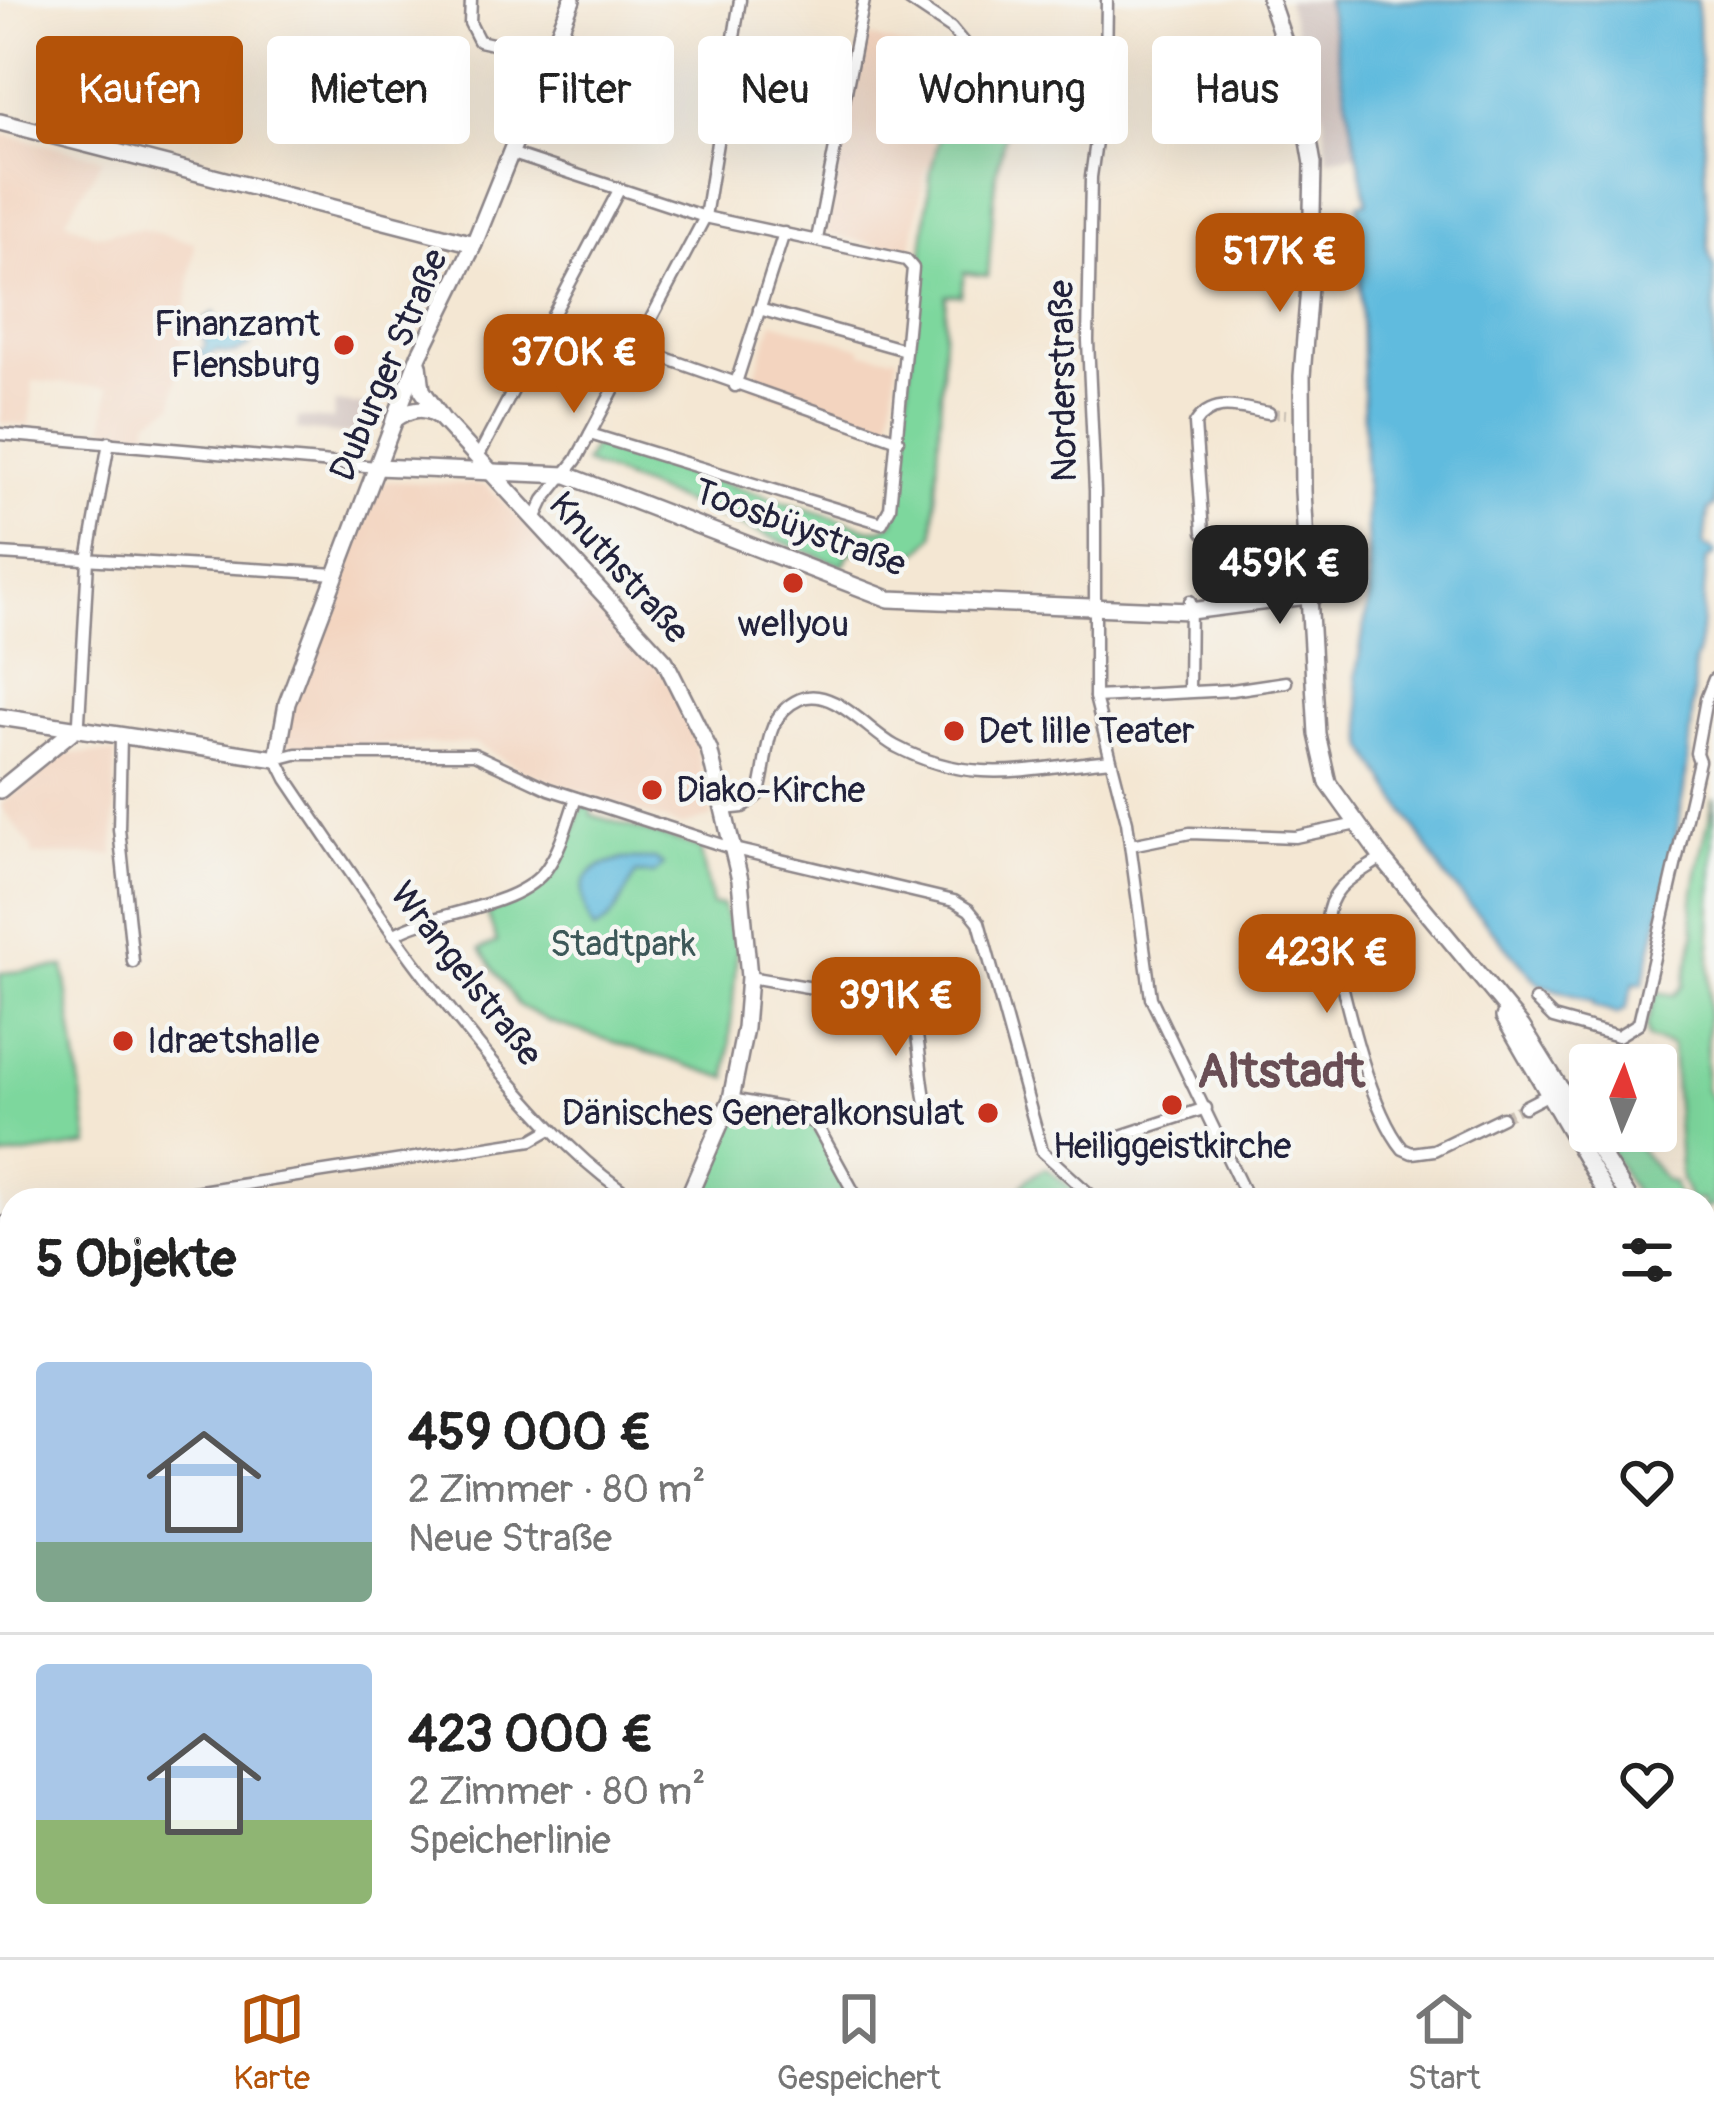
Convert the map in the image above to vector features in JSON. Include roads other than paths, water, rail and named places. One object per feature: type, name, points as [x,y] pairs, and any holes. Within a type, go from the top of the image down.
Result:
[{"type":"main road","name":"Duburger Straße","points":[[558,36],[572,0]]},
{"type":"main road","points":[[1270,0],[1308,124],[1313,164],[1313,596]]},
{"type":"main road","points":[[0,122],[474,244]]},
{"type":"main road","name":"Duburger Straße","points":[[277,759],[286,703],[394,420],[513,144]]},
{"type":"main road","points":[[1311,261],[1294,415],[1330,758],[1357,824],[1522,1027],[1604,1188]]},
{"type":"main road","name":"Knuthstraße","points":[[419,356],[422,390],[442,419],[665,662],[709,749],[734,849],[747,926],[748,977],[745,1028],[730,1099],[694,1188]]},
{"type":"main road","points":[[394,420],[423,409],[442,419]]},
{"type":"main road","name":"Toosbüystraße","points":[[377,467],[567,476],[889,599],[1190,606],[1262,595],[1313,596]]},
{"type":"main road","points":[[0,717],[277,759]]},
{"type":"main road","points":[[0,790],[75,729]]},
{"type":"main road","points":[[1555,1091],[1622,1188]]},
{"type":"main road","points":[[698,1180],[700,1188]]},
{"type":"street","points":[[471,0],[470,22],[479,41],[494,44]]},
{"type":"street","points":[[535,519],[544,500],[567,476],[706,217],[740,0]]},
{"type":"street","points":[[817,239],[864,0]]},
{"type":"street","points":[[909,0],[959,36]]},
{"type":"street","name":"Norderstraße","points":[[1106,36],[1107,0]]},
{"type":"street","name":"Norderstraße","points":[[1096,144],[1088,341],[1095,697],[1131,845],[1150,998],[1243,1188]]},
{"type":"street","points":[[510,152],[706,217],[911,263],[887,519],[873,523],[590,434]]},
{"type":"street","points":[[478,458],[619,190]]},
{"type":"street","points":[[735,386],[784,232]]},
{"type":"street","points":[[760,309],[905,350]]},
{"type":"street","points":[[540,336],[620,377]]},
{"type":"street","points":[[637,349],[898,440]]},
{"type":"street","points":[[1203,532],[1195,424],[1219,406],[1269,413]]},
{"type":"street","points":[[0,434],[377,467]]},
{"type":"street","points":[[75,729],[88,560],[109,442]]},
{"type":"street","points":[[0,554],[336,574]]},
{"type":"street","points":[[1189,690],[1190,606]]},
{"type":"street","points":[[1535,1000],[1553,1018],[1618,1036],[1640,1023],[1714,679]]},
{"type":"street","points":[[1095,697],[1232,690],[1286,682]]},
{"type":"street","points":[[724,809],[743,807],[758,795],[772,729],[788,708],[808,697],[834,703],[875,735],[932,764],[980,773],[1110,760]]},
{"type":"street","points":[[122,736],[118,829],[133,962]]},
{"type":"street","points":[[277,759],[296,754],[474,754],[576,798],[734,849],[937,896],[969,910],[979,922],[999,985],[1042,1151],[1083,1188]]},
{"type":"street","name":"Wrangelstraße","points":[[277,759],[393,935],[470,1036],[551,1129],[619,1188]]},
{"type":"street","points":[[393,935],[537,880],[556,852],[576,798]]},
{"type":"street","points":[[1131,845],[1196,833],[1294,837],[1357,824]]},
{"type":"street","points":[[1382,857],[1339,886],[1328,904],[1327,920],[1359,1047],[1385,1118],[1403,1149],[1423,1153],[1502,1117]]},
{"type":"street","points":[[748,977],[842,993],[897,985],[903,990],[916,1033],[928,1111]]},
{"type":"street","points":[[1524,1107],[1555,1091]]},
{"type":"street","points":[[730,1099],[787,1109],[816,1124],[852,1188]]},
{"type":"street","points":[[1090,1146],[1206,1108]]},
{"type":"street","points":[[220,1188],[532,1140],[551,1129]]},
{"type":"water","points":[[1327,0],[1697,0],[1709,253],[1714,268],[1714,505],[1708,510],[1704,545],[1714,555],[1707,559],[1690,744],[1671,865],[1643,984],[1634,983],[1626,1009],[1617,1014],[1539,984],[1444,875],[1366,748],[1356,675],[1369,598],[1358,204],[1367,202]]},
{"type":"water","points":[[214,313],[222,334],[230,326],[245,323],[251,329],[250,346],[234,353],[217,351],[202,359],[199,351],[206,347],[200,323]]},
{"type":"water","points":[[623,859],[655,859],[663,865],[654,874],[636,874],[614,913],[594,930],[583,886],[593,871]]},
{"type":"tunnel","points":[[1269,413],[1286,414]]},
{"type":"tunnel","points":[[1502,1117],[1524,1107]]},
{"type":"place","name":"Finanzamt Flensburg","points":[[344,345]]},
{"type":"place","name":"wellyou","points":[[793,583]]},
{"type":"place","name":"Det lille Teater","points":[[954,731]]},
{"type":"place","name":"Diako-Kirche","points":[[652,790]]},
{"type":"place","name":"Idrætshalle","points":[[123,1041]]},
{"type":"place","name":"Heiliggeistkirche","points":[[1172,1105]]},
{"type":"place","name":"Dänisches Generalkonsulat","points":[[988,1113]]},
{"type":"district","name":"Altstadt","points":[[1281,1072]]},
{"type":"park label","name":"Stadtpark","points":[[623,944]]}]
